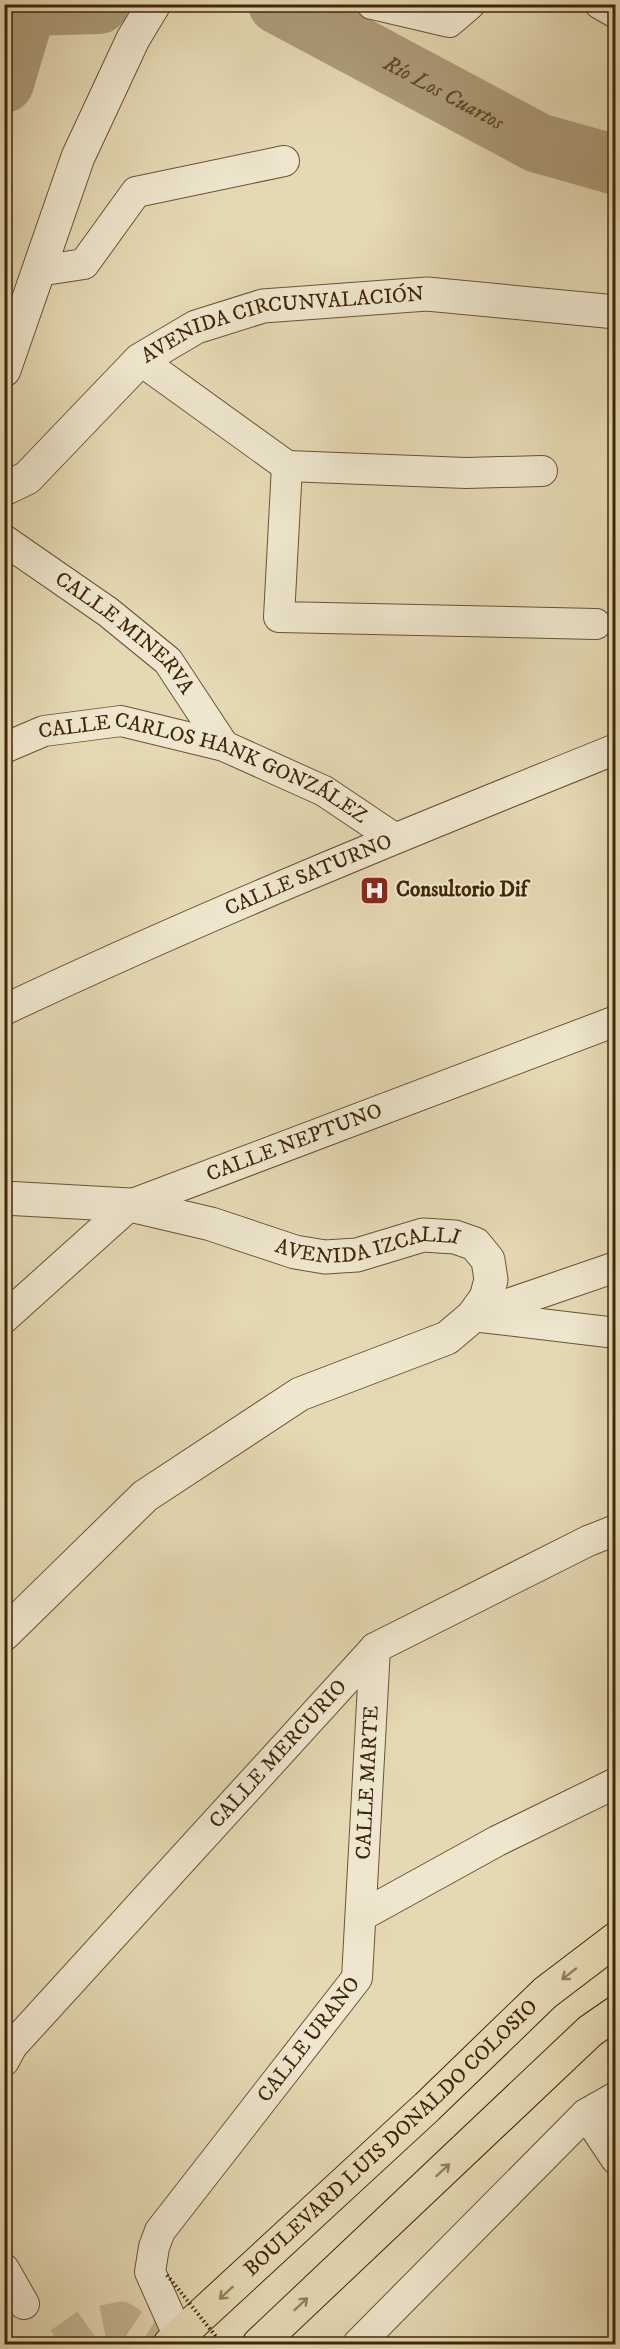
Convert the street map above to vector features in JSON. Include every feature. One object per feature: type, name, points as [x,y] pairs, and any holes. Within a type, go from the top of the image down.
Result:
[{"type":"highway","name":"BOULEVARD LUIS DONALDO COLOSIO","points":[[175,2341],[427,2107],[545,1993],[615,1939]]},
{"type":"highway","points":[[259,2344],[590,2031],[615,2013]]},
{"type":"street","points":[[4,370],[78,157],[133,39],[154,4]]},
{"type":"street","points":[[372,4],[450,22],[470,4]]},
{"type":"street","points":[[600,4],[615,13]]},
{"type":"street","points":[[38,271],[84,264],[136,192],[284,161]]},
{"type":"street","name":"AVENIDA CIRCUNVALACIÓN","points":[[4,489],[27,478],[140,360],[196,327],[262,306],[428,294],[615,312]]},
{"type":"street","points":[[140,360],[286,466],[466,473],[542,471]]},
{"type":"street","points":[[286,466],[279,617],[596,624]]},
{"type":"street","name":"CALLE MINERVA","points":[[4,540],[108,612],[168,661],[224,746]]},
{"type":"street","name":"CALLE CARLOS HANK GONZÁLEZ","points":[[4,748],[44,731],[121,721],[224,746],[324,791],[394,838]]},
{"type":"street","name":"CALLE SATURNO","points":[[4,1010],[122,954],[394,838],[615,748]]},
{"type":"street","name":"CALLE NEPTUNO","points":[[4,1318],[130,1205],[615,1021]]},
{"type":"street","name":"AVENIDA IZCALLI","points":[[4,1198],[130,1205],[211,1224],[295,1252],[325,1257],[357,1254],[423,1235],[455,1237],[475,1244],[488,1260],[491,1280],[486,1298],[472,1316],[447,1338],[300,1394],[145,1496],[4,1634]]},
{"type":"street","points":[[472,1316],[615,1267]]},
{"type":"street","points":[[472,1316],[615,1333]]},
{"type":"street","name":"CALLE MERCURIO","points":[[4,2061],[12,2046],[375,1648],[588,1541],[615,1530]]},
{"type":"street","name":"CALLE MARTE","points":[[361,1916],[375,1648]]},
{"type":"street","points":[[361,1916],[497,1841],[615,1783]]},
{"type":"street","name":"CALLE URANO","points":[[175,2341],[150,2272],[154,2247],[160,2230],[357,1978],[361,1916]]},
{"type":"street","points":[[358,2344],[586,2114],[615,2097]]},
{"type":"street","points":[[586,2114],[615,2159]]},
{"type":"street","points":[[4,2269],[24,2304]]},
{"type":"path","points":[[167,2275],[222,2344]]},
{"type":"waterway","name":"Río Los Cuartos","points":[[4,83],[27,6],[99,4]]},
{"type":"waterway","name":"Río Los Cuartos","points":[[278,4],[538,143],[616,165]]},
{"type":"tunnel","points":[[60,2344],[87,2325],[122,2318],[161,2344]]},
{"type":"place","name":"Consultorio Dif","points":[[375,890]]}]
